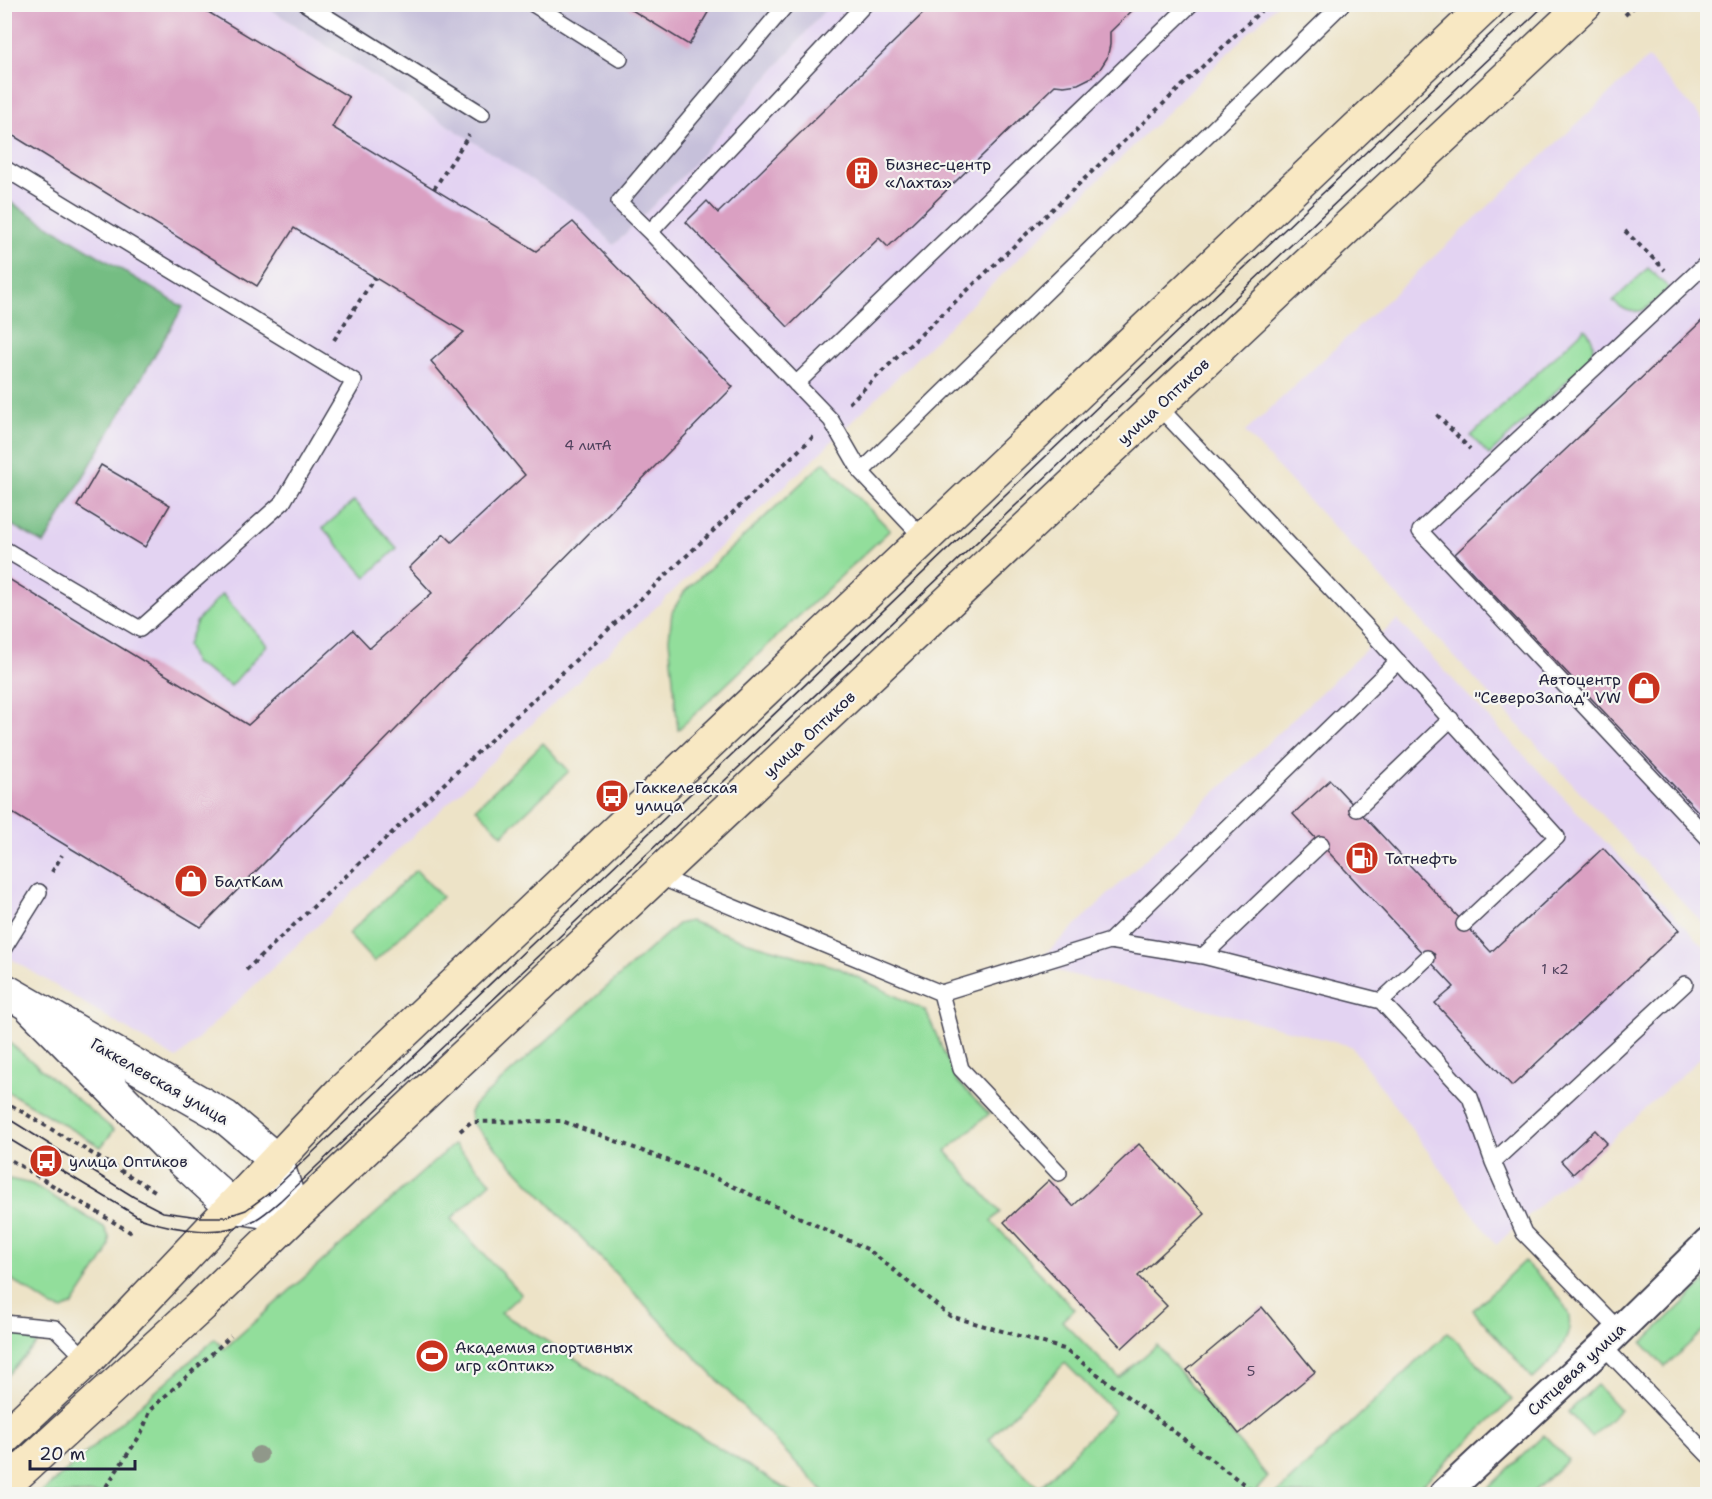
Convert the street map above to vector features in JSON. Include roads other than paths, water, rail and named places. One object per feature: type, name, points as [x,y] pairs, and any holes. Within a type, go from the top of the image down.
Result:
[{"type":"main road","points":[[4,1438],[87,1360],[340,1093],[1488,4]]},
{"type":"main road","name":"улица Оптиков","points":[[4,1486],[202,1305],[1585,4]]},
{"type":"street","name":"Гаккелевская улица","points":[[17,998],[225,1117],[276,1160]]},
{"type":"street","name":"Гаккелевская улица","points":[[17,998],[232,1206]]},
{"type":"street","points":[[232,1206],[294,1216],[276,1160]]},
{"type":"street","name":"Ситцевая улица","points":[[1444,1494],[1611,1338],[1707,1243]]},
{"type":"lane","points":[[306,4],[482,114]]},
{"type":"lane","points":[[533,4],[620,59]]},
{"type":"lane","points":[[787,4],[619,202],[831,420],[861,472],[924,539]]},
{"type":"lane","points":[[650,232],[864,4]]},
{"type":"lane","points":[[796,384],[1191,4]]},
{"type":"lane","points":[[861,472],[1342,4]]},
{"type":"lane","points":[[4,168],[354,381],[283,501],[141,629],[4,549]]},
{"type":"lane","points":[[1707,262],[1420,531],[1707,838]]},
{"type":"lane","points":[[1158,406],[1398,661],[1557,837],[1464,924]]},
{"type":"lane","points":[[1110,941],[1398,661]]},
{"type":"lane","points":[[1357,809],[1451,719]]},
{"type":"lane","points":[[1203,956],[1321,844]]},
{"type":"lane","points":[[661,873],[672,882],[940,993],[1110,941],[1203,956],[1381,1001],[1470,1097],[1493,1162],[1524,1233],[1707,1455]]},
{"type":"lane","points":[[4,948],[39,892]]},
{"type":"lane","points":[[1381,1001],[1427,958]]},
{"type":"lane","points":[[1493,1162],[1685,984]]},
{"type":"lane","points":[[940,993],[961,1069],[1059,1173]]},
{"type":"lane","points":[[4,1323],[55,1328],[87,1360]]},
{"type":"tram line","points":[[4,1116],[134,1197],[163,1212],[199,1217],[225,1217],[246,1210],[271,1192],[1522,4]]},
{"type":"tram line","points":[[4,1136],[142,1219],[155,1223],[184,1229],[228,1229],[242,1226],[265,1213],[1546,4]]},
{"type":"place","name":"Бизнес-центр «Лахта»","points":[[862,173]]},
{"type":"place","name":"Автоцентр \"СевероЗапад\" VW","points":[[1644,688]]},
{"type":"place","name":"Гаккелевская улица","points":[[612,796]]},
{"type":"place","name":"Татнефть","points":[[1362,858]]},
{"type":"place","name":"БалтКам","points":[[191,881]]},
{"type":"place","name":"улица Оптиков","points":[[46,1161]]},
{"type":"place","name":"Академия спортивных игр «Оптик»","points":[[432,1356]]}]
